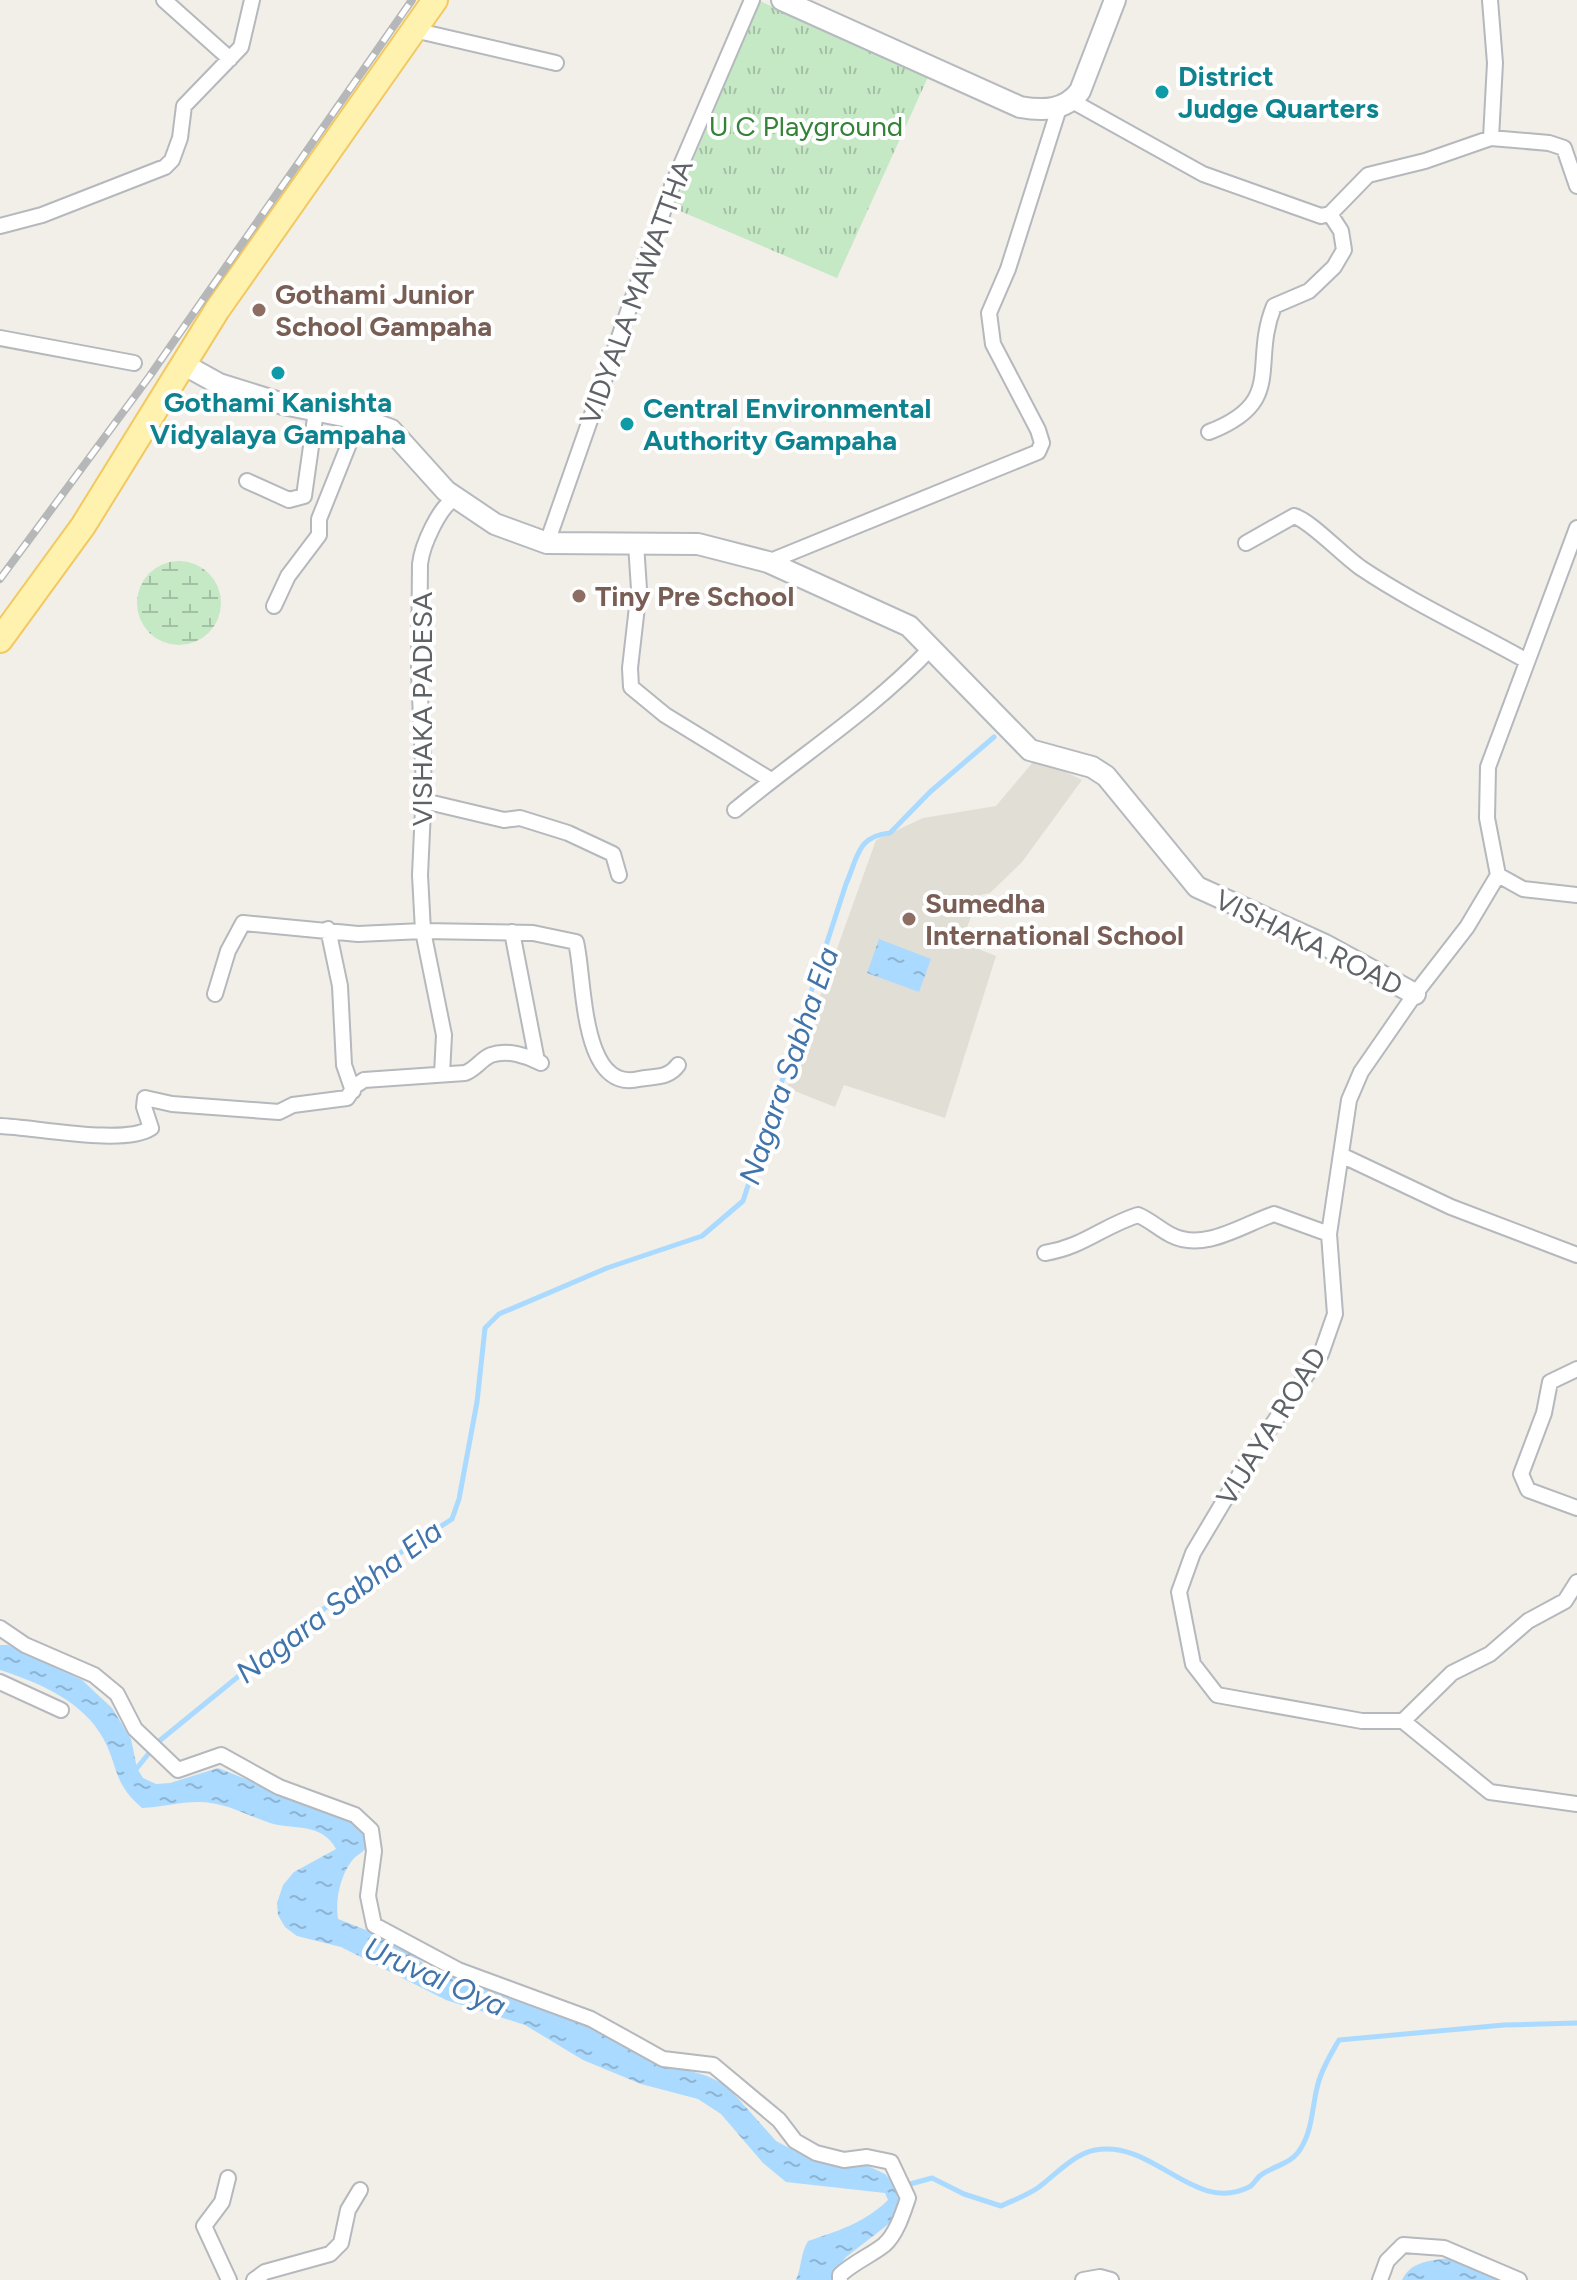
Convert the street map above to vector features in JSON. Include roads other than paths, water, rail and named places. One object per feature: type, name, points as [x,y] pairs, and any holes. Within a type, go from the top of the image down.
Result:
[{"type":"main road","points":[[0,640],[83,526],[183,364],[435,0]]},
{"type":"street","points":[[164,0],[230,59]]},
{"type":"street","points":[[0,226],[42,215],[165,167],[172,160],[180,138],[184,106],[241,47],[252,0]]},
{"type":"street","name":"VIDYALA MAWATTHA","points":[[547,543],[672,186],[752,0]]},
{"type":"street","points":[[782,0],[1020,107],[1044,111],[1066,103],[1080,91],[1115,0]]},
{"type":"street","points":[[1490,0],[1495,63],[1491,138]]},
{"type":"street","points":[[414,30],[556,63]]},
{"type":"street","points":[[1066,103],[1203,174],[1321,216],[1330,214],[1368,175],[1425,161],[1491,138],[1549,143],[1564,148],[1577,186]]},
{"type":"street","points":[[768,562],[1038,452],[1042,443],[1038,430],[993,344],[989,313],[1008,269],[1066,103]]},
{"type":"street","points":[[1209,432],[1227,425],[1253,405],[1262,390],[1266,326],[1274,306],[1309,291],[1334,267],[1344,250],[1341,231],[1330,214]]},
{"type":"street","points":[[0,338],[134,363]]},
{"type":"street","name":"VISHAKA ROAD","points":[[183,364],[219,384],[316,411],[364,420],[398,435],[446,491],[495,524],[547,543],[698,544],[768,562],[909,626],[1030,750],[1092,767],[1106,776],[1197,887],[1325,945],[1415,994]]},
{"type":"street","points":[[247,481],[289,500],[304,496],[316,411]]},
{"type":"street","points":[[274,606],[288,576],[319,535],[319,519],[351,439],[364,420]]},
{"type":"street","name":"VISHAKA PADESA","points":[[442,1074],[444,1035],[423,931],[420,875],[424,801],[420,564],[422,551],[446,505],[456,498]]},
{"type":"street","points":[[1246,543],[1294,516],[1304,519],[1329,545],[1362,569],[1527,661]]},
{"type":"street","points":[[1577,528],[1488,767],[1487,818],[1498,875],[1523,889],[1577,895]]},
{"type":"street","points":[[636,544],[639,589],[630,668],[631,687],[665,715],[771,780]]},
{"type":"street","points":[[735,810],[771,780],[853,722],[930,649]]},
{"type":"street","points":[[424,801],[504,820],[520,818],[568,833],[613,854],[619,875]]},
{"type":"street","name":"VIJAYA ROAD","points":[[1403,1721],[1362,1721],[1217,1695],[1193,1664],[1179,1592],[1193,1553],[1252,1454],[1321,1354],[1335,1314],[1329,1234],[1349,1100],[1361,1072],[1415,994],[1459,939],[1498,875]]},
{"type":"street","points":[[215,994],[239,925],[328,929],[358,934],[512,932],[576,942],[593,1047],[601,1066],[614,1078],[630,1082],[666,1076],[678,1065]]},
{"type":"street","points":[[328,929],[340,986],[344,1065],[353,1091]]},
{"type":"street","points":[[0,1126],[92,1134],[138,1133],[151,1128],[144,1107],[145,1098],[172,1104],[279,1112],[293,1105],[347,1098],[355,1086],[364,1080],[424,1078],[471,1071],[491,1055],[510,1053],[539,1062],[512,932]]},
{"type":"street","points":[[1341,1155],[1451,1207],[1577,1255]]},
{"type":"street","points":[[1045,1253],[1069,1249],[1090,1240],[1115,1222],[1138,1215],[1170,1235],[1191,1242],[1216,1237],[1274,1214],[1329,1234]]},
{"type":"street","points":[[1577,1369],[1550,1382],[1544,1413],[1521,1474],[1528,1490],[1577,1508]]},
{"type":"street","points":[[1577,1582],[1565,1601],[1528,1621],[1490,1654],[1452,1673],[1403,1721],[1490,1792],[1577,1804]]},
{"type":"street","points":[[0,1628],[25,1645],[94,1675],[117,1694],[135,1729],[146,1742],[178,1770],[221,1755],[279,1787],[355,1815],[371,1830],[374,1851],[368,1896],[374,1925],[458,1970],[591,2019],[663,2059],[713,2065],[779,2120],[795,2141],[816,2153],[844,2160],[867,2157],[891,2162],[903,2180],[908,2198],[886,2244],[854,2262],[840,2275],[840,2280]]},
{"type":"street","points":[[0,1682],[61,1710]]},
{"type":"street","points":[[228,2178],[222,2202],[204,2226],[229,2280]]},
{"type":"street","points":[[254,2280],[265,2272],[330,2254],[341,2243],[348,2210],[360,2190]]},
{"type":"street","points":[[1380,2280],[1387,2261],[1403,2245],[1444,2248],[1519,2280]]},
{"type":"street","points":[[1083,2280],[1100,2277],[1111,2280]]},
{"type":"water","points":[[879,939],[931,959],[919,992],[867,973]]},
{"type":"water","name":"Uruval Oya","points":[[0,1645],[8,1645],[82,1680],[112,1708],[131,1739],[137,1768],[143,1778],[156,1784],[170,1783],[218,1768],[348,1820],[365,1832],[369,1843],[351,1862],[341,1882],[338,1919],[389,1939],[423,1963],[499,1995],[580,2021],[652,2059],[726,2085],[776,2141],[810,2159],[862,2163],[885,2174],[898,2188],[901,2201],[895,2219],[846,2257],[835,2271],[833,2280],[796,2280],[808,2241],[870,2215],[888,2200],[885,2193],[786,2182],[763,2163],[721,2114],[698,2099],[641,2084],[583,2060],[525,2025],[446,2000],[341,1947],[297,1936],[285,1927],[278,1915],[277,1903],[283,1885],[294,1872],[336,1849],[330,1840],[306,1828],[270,1823],[217,1804],[191,1802],[142,1808],[121,1782],[95,1725],[59,1695],[0,1670]]},
{"type":"water","points":[[1449,2258],[1501,2280],[1402,2280],[1416,2265]]},
{"type":"waterway","name":"Nagara Sabha Ela","points":[[137,1768],[158,1742],[272,1649],[377,1568],[452,1519],[459,1499],[477,1402],[485,1328],[499,1314],[607,1268],[702,1236],[743,1201],[846,884],[860,850],[871,838],[890,833],[930,792],[994,737]]},
{"type":"waterway","points":[[903,2186],[932,2178],[964,2194],[1001,2206],[1035,2190],[1087,2152],[1116,2150],[1136,2155],[1192,2185],[1229,2193],[1251,2186],[1261,2175],[1297,2153],[1308,2133],[1320,2078],[1339,2040],[1504,2025],[1577,2023]]},
{"type":"railway","points":[[0,579],[149,377],[412,0]]},
{"type":"place","name":"District Judge Quarters","points":[[1162,92]]},
{"type":"place","name":"Gothami Junior School Gampaha","points":[[259,310]]},
{"type":"place","name":"Gothami Kanishta Vidyalaya Gampaha","points":[[278,373]]},
{"type":"place","name":"Central Environmental Authority Gampaha","points":[[627,424]]},
{"type":"place","name":"Tiny Pre School","points":[[579,596]]},
{"type":"place","name":"Sumedha International School","points":[[909,919]]},
{"type":"park label","name":"U C Playground","points":[[806,126]]}]
